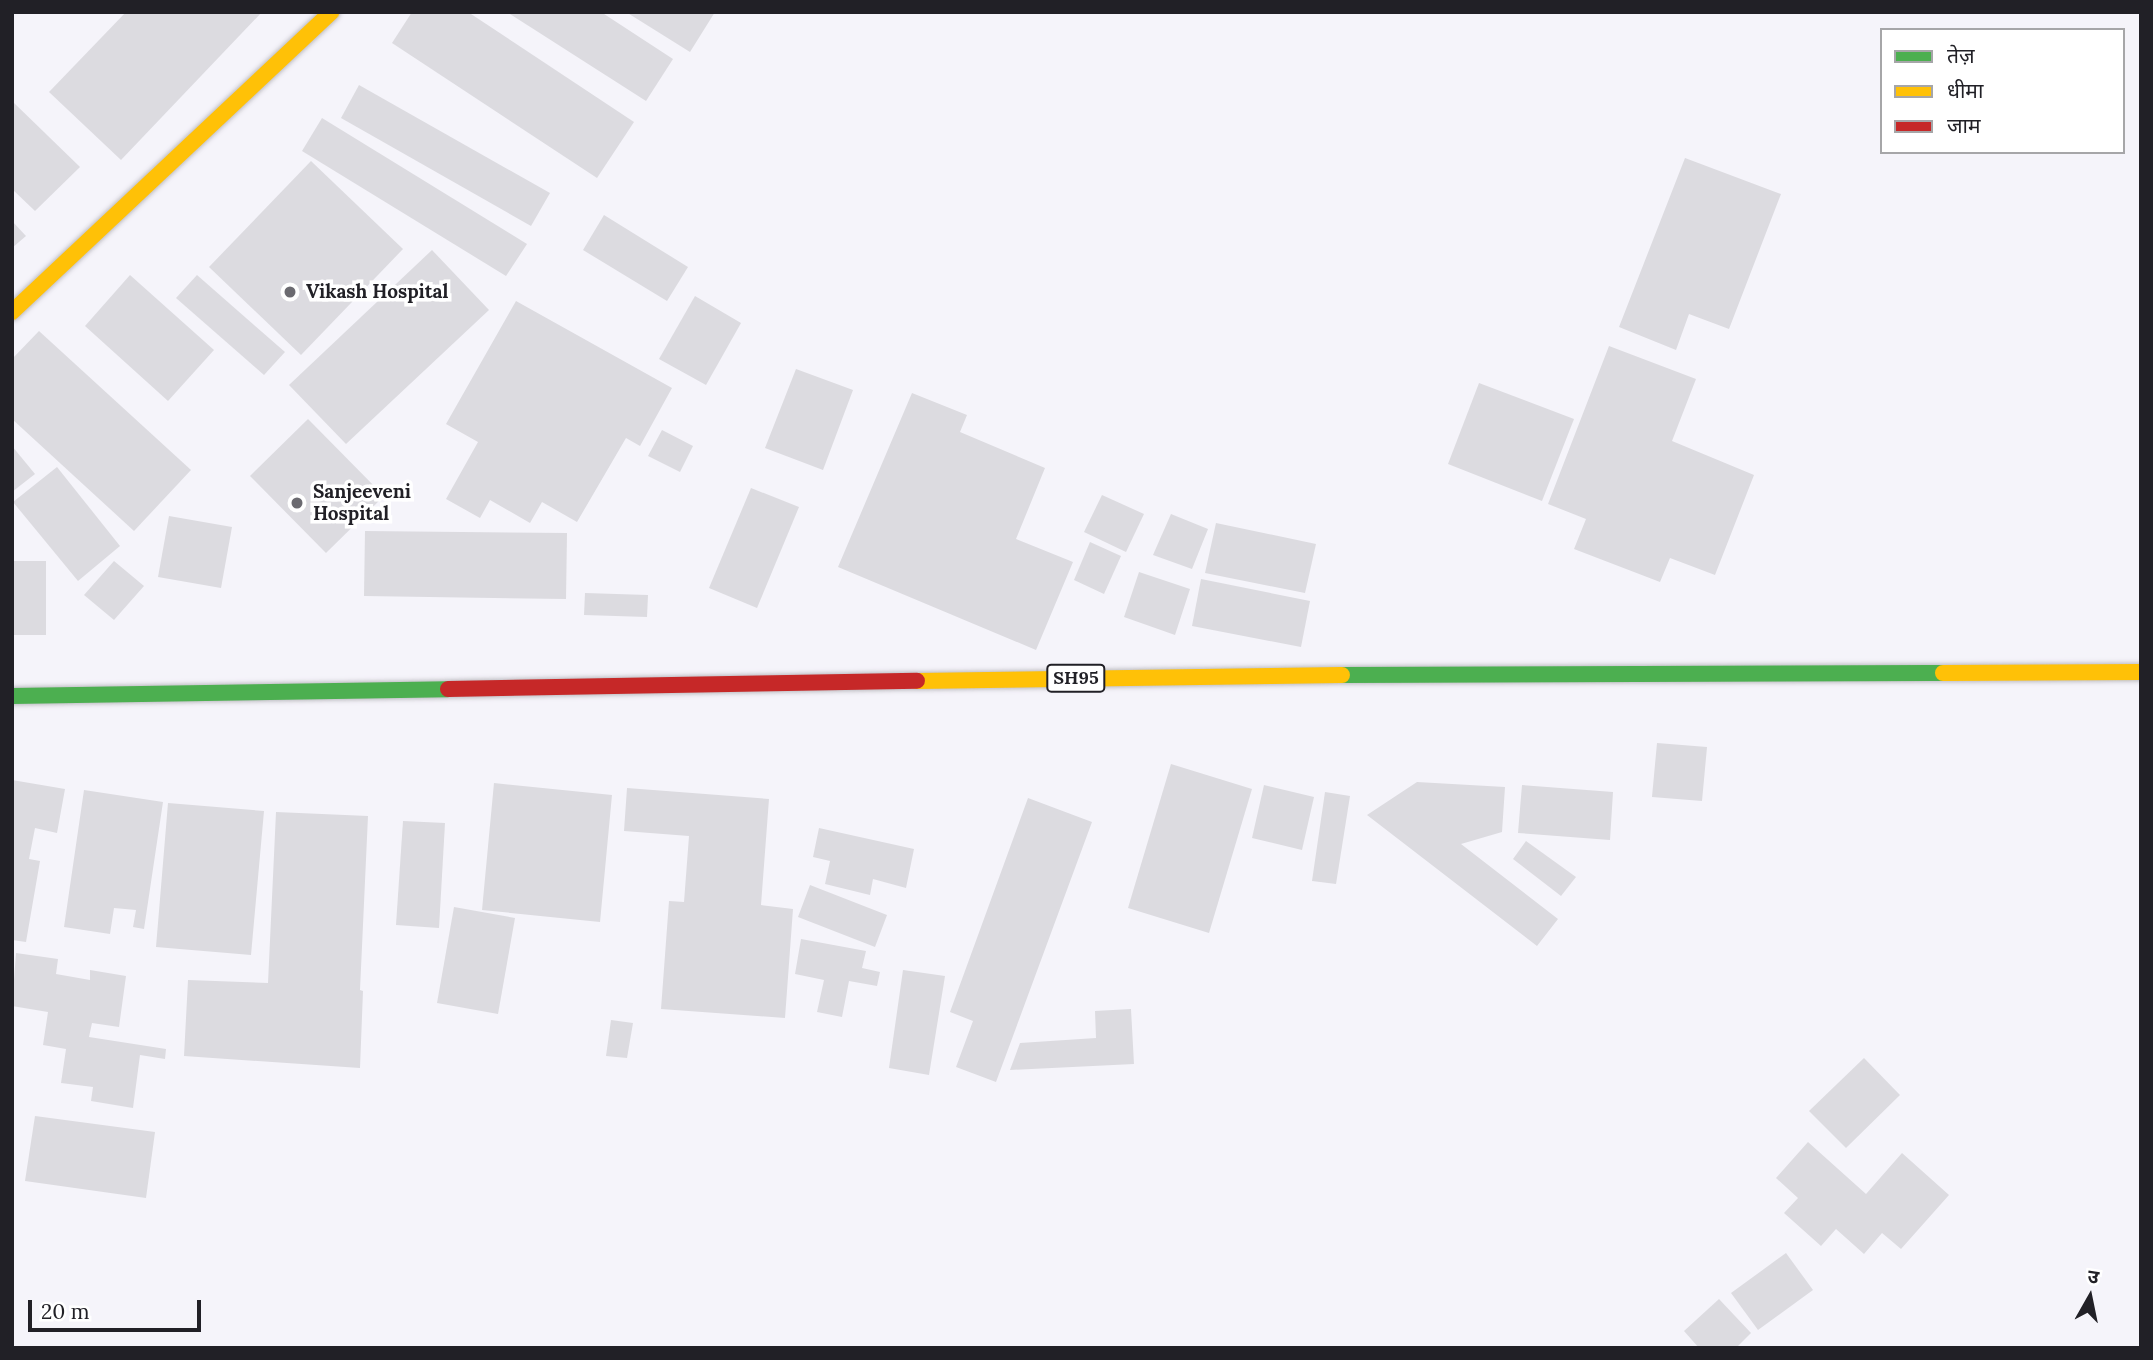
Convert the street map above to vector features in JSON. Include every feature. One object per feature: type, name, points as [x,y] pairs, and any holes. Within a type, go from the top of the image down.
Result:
[{"type":"main road","points":[[12,312],[159,177],[181,150],[331,12]]},
{"type":"main road","name":"SH95","points":[[12,696],[1270,675],[2141,672]]},
{"type":"building","points":[[126,12],[262,12],[121,160],[49,92]]},
{"type":"building","points":[[412,12],[468,12],[634,122],[597,178],[392,43]]},
{"type":"building","points":[[507,12],[601,12],[673,59],[646,101]]},
{"type":"building","points":[[626,12],[715,12],[690,52]]},
{"type":"building","points":[[359,85],[550,193],[531,226],[341,118]]},
{"type":"building","points":[[12,101],[80,167],[35,211],[12,189]]},
{"type":"building","points":[[322,118],[527,244],[506,276],[302,151]]},
{"type":"building","points":[[1685,158],[1781,194],[1729,329],[1689,314],[1676,350],[1619,327]]},
{"type":"building","points":[[311,161],[403,249],[301,355],[209,267]]},
{"type":"building","points":[[604,215],[688,267],[667,301],[583,250]]},
{"type":"building","points":[[12,221],[26,236],[12,248]]},
{"type":"building","points":[[432,250],[489,310],[346,444],[289,385]]},
{"type":"building","points":[[130,275],[214,350],[168,401],[85,326]]},
{"type":"building","points":[[197,275],[285,352],[264,375],[176,298]]},
{"type":"building","points":[[695,296],[741,323],[706,385],[659,359]]},
{"type":"building","points":[[516,301],[672,388],[640,446],[626,438],[577,522],[542,502],[530,523],[490,500],[480,518],[446,499],[478,442],[446,424]]},
{"type":"building","points":[[39,331],[191,470],[134,531],[12,419],[12,359]]},
{"type":"building","points":[[1609,346],[1696,379],[1672,441],[1754,475],[1715,575],[1670,558],[1660,582],[1574,549],[1586,519],[1548,504]]},
{"type":"building","points":[[796,369],[853,390],[823,470],[765,448]]},
{"type":"building","points":[[1479,383],[1574,419],[1542,501],[1448,464]]},
{"type":"building","points":[[912,393],[967,415],[960,432],[1045,468],[1016,539],[1073,562],[1036,650],[838,567]]},
{"type":"building","points":[[308,419],[384,496],[326,553],[250,476]]},
{"type":"building","points":[[662,430],[693,446],[680,472],[648,456]]},
{"type":"building","points":[[12,446],[35,474],[12,492]]},
{"type":"building","points":[[57,467],[120,546],[78,581],[13,502]]},
{"type":"building","points":[[751,488],[799,507],[757,608],[709,588]]},
{"type":"building","points":[[1102,495],[1144,514],[1126,552],[1084,532]]},
{"type":"building","points":[[1171,514],[1208,529],[1192,569],[1153,555]]},
{"type":"building","points":[[169,516],[232,527],[221,588],[158,577]]},
{"type":"building","points":[[1216,523],[1316,544],[1305,593],[1205,573]]},
{"type":"building","points":[[365,531],[567,533],[566,599],[364,596]]},
{"type":"building","points":[[1090,542],[1121,556],[1104,594],[1074,580]]},
{"type":"building","points":[[12,561],[46,561],[46,635],[12,635]]},
{"type":"building","points":[[114,561],[144,586],[114,620],[84,595]]},
{"type":"building","points":[[1139,572],[1190,589],[1175,635],[1124,617]]},
{"type":"building","points":[[1201,579],[1310,601],[1301,647],[1192,626]]},
{"type":"building","points":[[585,593],[648,595],[647,617],[584,615]]},
{"type":"building","points":[[1657,743],[1707,747],[1702,801],[1652,797]]},
{"type":"building","points":[[1171,764],[1252,789],[1209,933],[1128,908]]},
{"type":"building","points":[[12,780],[65,789],[57,833],[35,828],[29,859],[40,861],[26,942],[12,940]]},
{"type":"building","points":[[1417,782],[1505,787],[1502,832],[1461,844],[1558,919],[1537,946],[1367,815]]},
{"type":"building","points":[[494,783],[612,795],[600,922],[482,910]]},
{"type":"building","points":[[1264,785],[1314,797],[1302,850],[1252,838]]},
{"type":"building","points":[[1522,785],[1613,792],[1610,840],[1518,833]]},
{"type":"building","points":[[627,788],[769,799],[761,905],[793,909],[785,1018],[661,1009],[669,901],[684,902],[689,836],[624,831]]},
{"type":"building","points":[[84,790],[163,802],[144,929],[133,927],[136,910],[114,908],[110,934],[64,927]]},
{"type":"building","points":[[1325,792],[1350,796],[1336,884],[1312,881]]},
{"type":"building","points":[[1028,798],[1092,822],[996,1082],[956,1067],[973,1021],[950,1012]]},
{"type":"building","points":[[168,803],[264,811],[251,955],[156,947]]},
{"type":"building","points":[[276,812],[368,816],[360,990],[363,991],[360,1068],[184,1056],[188,980],[268,983]]},
{"type":"building","points":[[403,821],[445,823],[439,928],[396,925]]},
{"type":"building","points":[[819,828],[914,849],[906,888],[873,879],[870,895],[825,884],[830,861],[813,857]]},
{"type":"building","points":[[1526,841],[1576,877],[1561,896],[1513,859]]},
{"type":"building","points":[[810,885],[887,915],[875,947],[798,917]]},
{"type":"building","points":[[454,907],[515,918],[498,1014],[437,1003]]},
{"type":"building","points":[[801,939],[866,951],[862,968],[880,972],[877,986],[849,981],[842,1017],[817,1012],[824,980],[795,974]]},
{"type":"building","points":[[16,953],[58,959],[56,974],[90,980],[90,970],[126,976],[119,1027],[92,1023],[89,1037],[166,1049],[165,1059],[140,1055],[133,1108],[91,1101],[93,1087],[61,1083],[66,1049],[43,1045],[48,1012],[12,1006]]},
{"type":"building","points":[[903,970],[945,976],[929,1075],[889,1068]]},
{"type":"building","points":[[1131,1009],[1134,1064],[1010,1070],[1020,1043],[1096,1038],[1095,1011]]},
{"type":"building","points":[[611,1020],[633,1023],[627,1058],[606,1056]]},
{"type":"building","points":[[1864,1058],[1900,1095],[1846,1148],[1809,1111]]},
{"type":"building","points":[[35,1116],[155,1132],[146,1198],[25,1181]]},
{"type":"building","points":[[1808,1142],[1866,1194],[1902,1153],[1949,1195],[1901,1249],[1882,1233],[1864,1254],[1836,1229],[1821,1246],[1784,1213],[1798,1198],[1776,1178]]},
{"type":"building","points":[[1786,1253],[1813,1290],[1758,1330],[1731,1293]]},
{"type":"building","points":[[1719,1299],[1751,1333],[1736,1348],[1699,1348],[1684,1331]]},
{"type":"traffic: fast","points":[[1342,675],[1943,673]]},
{"type":"traffic: fast","points":[[12,696],[448,689]]},
{"type":"traffic: slow","points":[[12,312],[331,12]]},
{"type":"traffic: slow","points":[[1943,673],[2141,672]]},
{"type":"traffic: slow","points":[[917,681],[1342,675]]},
{"type":"traffic: jam","points":[[448,689],[917,681]]},
{"type":"place","name":"Vikash Hospital","points":[[290,292]]},
{"type":"place","name":"Sanjeeveni Hospital","points":[[297,503]]}]
